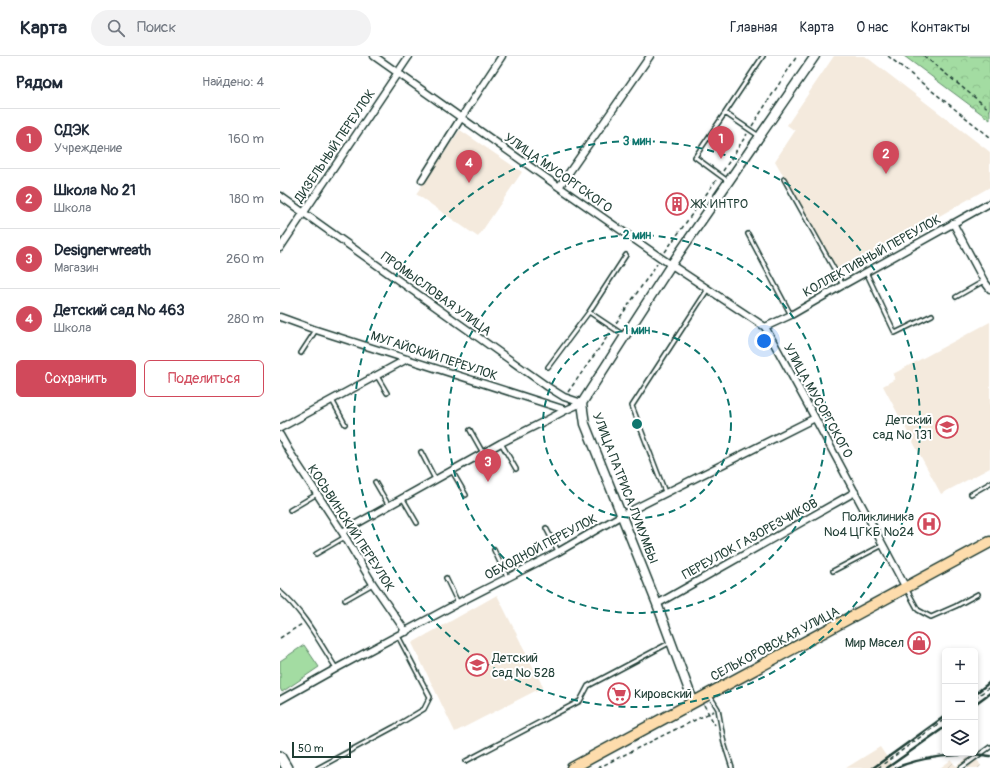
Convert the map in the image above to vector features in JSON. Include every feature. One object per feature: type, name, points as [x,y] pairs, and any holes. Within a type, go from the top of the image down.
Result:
[{"type":"main road","name":"СЕЛЬКОРОВСКАЯ УЛИЦА","points":[[572,768],[990,542]]},
{"type":"main road","points":[[280,756],[287,768]]},
{"type":"street","name":"УЛИЦА МУСОРГСКОГО","points":[[374,56],[671,265],[765,327],[906,588]]},
{"type":"street","name":"ДИЗЕЛЬНЫЙ ПЕРЕУЛОК","points":[[280,248],[408,56]]},
{"type":"street","points":[[422,180],[502,56]]},
{"type":"street","points":[[559,187],[650,56]]},
{"type":"street","name":"УЛИЦА ПАТРИСА ЛУМУМБЫ","points":[[702,698],[690,692],[657,604],[585,424],[582,403],[671,265],[815,56]]},
{"type":"street","name":"ПРОМЫСЛОВАЯ УЛИЦА","points":[[280,196],[548,387],[564,397],[582,403]]},
{"type":"street","name":"КОЛЛЕКТИВНЫЙ ПЕРЕУЛОК","points":[[765,327],[791,315],[990,203]]},
{"type":"street","points":[[953,223],[984,281],[990,288]]},
{"type":"street","name":"МУГАЙСКИЙ ПЕРЕУЛОК","points":[[280,317],[316,330],[566,410]]},
{"type":"street","points":[[280,428],[407,359]]},
{"type":"street","points":[[343,535],[402,498],[452,470],[501,443],[582,403]]},
{"type":"street","name":"ОБХОДНОЙ ПЕРЕУЛОК","points":[[280,700],[458,603],[558,552],[622,516],[815,418]]},
{"type":"street","name":"КОСЬВИНСКИЙ ПЕРЕУЛОК","points":[[280,434],[289,451],[373,584],[406,632]]},
{"type":"street","name":"ПЕРЕУЛОК ГАЗОРЕЗЧИКОВ","points":[[657,604],[855,492]]},
{"type":"lane","points":[[729,182],[695,157],[763,56]]},
{"type":"lane","points":[[725,113],[760,137]]},
{"type":"lane","points":[[784,179],[843,285]]},
{"type":"lane","points":[[748,234],[791,315]]},
{"type":"lane","points":[[548,367],[589,312],[626,255]]},
{"type":"lane","points":[[866,272],[896,333],[932,315]]},
{"type":"lane","points":[[956,297],[984,281]]},
{"type":"lane","points":[[666,494],[632,406],[708,289]]},
{"type":"lane","points":[[589,312],[625,336]]},
{"type":"lane","points":[[301,353],[316,330]]},
{"type":"lane","points":[[377,376],[387,394]]},
{"type":"lane","points":[[332,400],[345,424]]},
{"type":"lane","points":[[470,430],[483,453]]},
{"type":"lane","points":[[501,443],[516,469]]},
{"type":"lane","points":[[421,452],[435,480]]},
{"type":"lane","points":[[452,470],[466,495]]},
{"type":"lane","points":[[375,482],[389,506]]},
{"type":"lane","points":[[971,494],[990,483]]},
{"type":"lane","points":[[290,510],[317,494]]},
{"type":"lane","points":[[402,498],[417,523]]},
{"type":"lane","points":[[546,528],[558,552]]},
{"type":"lane","points":[[316,554],[343,535]]},
{"type":"lane","points":[[833,571],[882,545]]},
{"type":"lane","points":[[494,550],[507,577]]},
{"type":"lane","points":[[446,578],[458,603]]},
{"type":"lane","points":[[345,600],[373,584]]},
{"type":"lane","points":[[906,588],[918,610],[931,617],[978,594]]},
{"type":"lane","points":[[280,592],[306,622],[337,668]]},
{"type":"lane","points":[[318,768],[424,709],[430,697],[398,636]]},
{"type":"lane","points":[[466,761],[580,700],[588,686],[671,642]]},
{"type":"lane","points":[[702,698],[718,709],[724,743],[732,768]]},
{"type":"lane","points":[[961,768],[990,747]]},
{"type":"path","points":[[564,397],[720,175],[797,56]]},
{"type":"path","points":[[888,56],[990,136]]},
{"type":"path","points":[[924,56],[990,110]]},
{"type":"path","points":[[280,638],[306,622]]},
{"type":"path","points":[[978,696],[990,687]]},
{"type":"path","points":[[702,698],[715,725]]},
{"type":"path","points":[[598,768],[668,732],[718,709]]},
{"type":"path","points":[[878,768],[944,720]]},
{"type":"shaded area","points":[[834,56],[865,56],[990,152],[990,187],[838,274],[775,161],[795,131],[787,125]]},
{"type":"shaded area","points":[[460,130],[522,172],[478,237],[416,194]]},
{"type":"shaded area","name":"Детский сад № 131","points":[[990,322],[990,468],[941,494],[883,386],[895,379],[893,374]]},
{"type":"shaded area","name":"Детский сад № 528","points":[[497,595],[543,687],[455,732],[412,643]]},
{"type":"shaded area","points":[[880,747],[894,768],[846,768],[854,763]]},
{"type":"shaded area","points":[[968,758],[978,761],[981,766],[979,768],[940,768],[951,760],[956,766]]},
{"type":"green space","points":[[904,56],[990,56],[990,120]]},
{"type":"green space","points":[[304,645],[319,667],[282,692],[280,688],[280,661]]},
{"type":"railway","points":[[978,692],[990,682]]},
{"type":"railway","points":[[978,702],[990,693]]},
{"type":"railway","points":[[873,768],[942,718]]},
{"type":"railway","points":[[887,768],[942,729]]},
{"type":"railway","points":[[896,768],[917,761],[942,756],[990,756]]},
{"type":"place","name":"СДЭК","points":[[721,159]]},
{"type":"place","name":"Школа № 21","points":[[886,174]]},
{"type":"place","name":"Детский сад № 463","points":[[469,183]]},
{"type":"place","name":"ЖК ИНТРО","points":[[677,204]]},
{"type":"place","name":"Детский сад № 131","points":[[947,427]]},
{"type":"place","name":"Designerwreath","points":[[488,482]]},
{"type":"place","name":"Поликлиника №4 ЦГКБ №24","points":[[929,524]]},
{"type":"place","name":"Мир Масел","points":[[919,643]]},
{"type":"place","name":"Детский сад № 528","points":[[477,665]]},
{"type":"place","name":"Кировский","points":[[619,694]]}]
